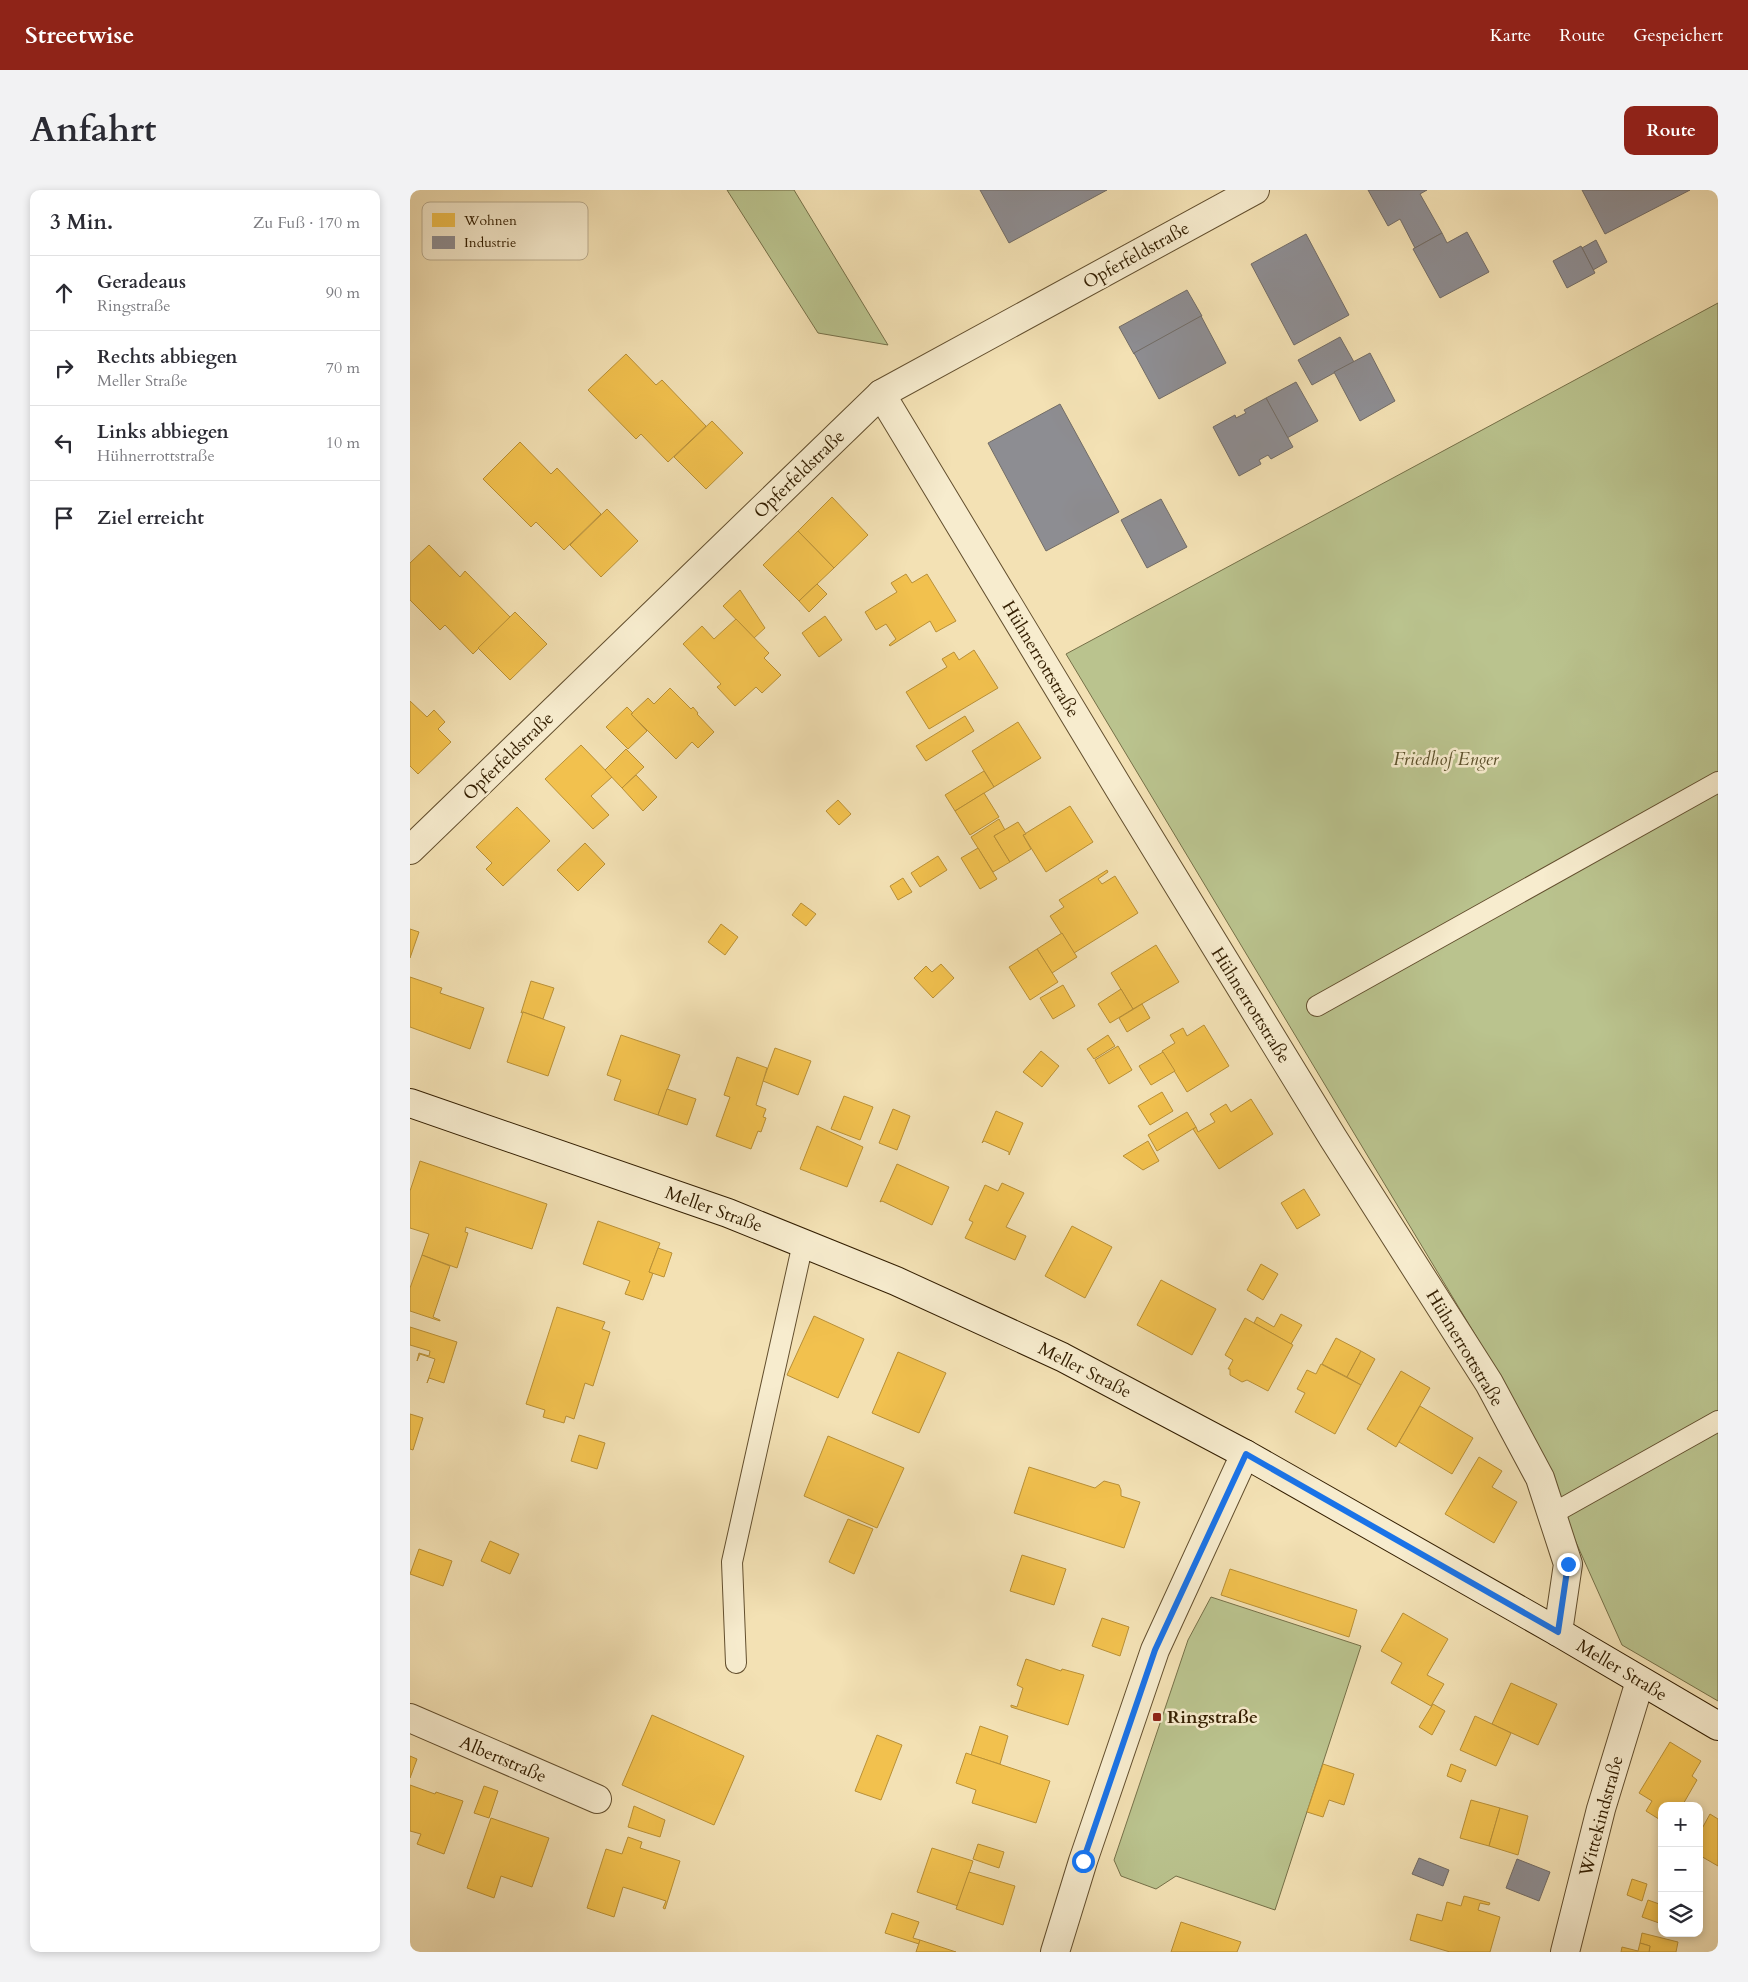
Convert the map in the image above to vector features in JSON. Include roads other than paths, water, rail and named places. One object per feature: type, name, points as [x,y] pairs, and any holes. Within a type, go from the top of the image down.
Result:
[{"type":"street","name":"Opferfeldstraße","points":[[410,850],[882,394],[1255,190]]},
{"type":"street","name":"Hühnerrottstraße","points":[[882,394],[1317,1113],[1489,1383],[1540,1478],[1568,1564],[1558,1632]]},
{"type":"street","name":"Meller Straße","points":[[410,1102],[728,1212],[896,1281],[1062,1357],[1246,1454],[1558,1632],[1718,1726]]},
{"type":"street","points":[[1055,1952],[1083,1861],[1155,1650],[1246,1454]]},
{"type":"street","name":"Wittekindstraße","points":[[1565,1952],[1601,1809],[1640,1680]]},
{"type":"street","name":"Albertstraße","points":[[410,1718],[597,1799]]},
{"type":"lane","points":[[1317,1006],[1718,782]]},
{"type":"lane","points":[[736,1663],[732,1562],[803,1243]]},
{"type":"lane","points":[[1552,1514],[1718,1420]]},
{"type":"place","name":"Ringstraße","points":[[1157,1717]]},
{"type":"park label","name":"Friedhof Enger","points":[[1446,759]]}]
